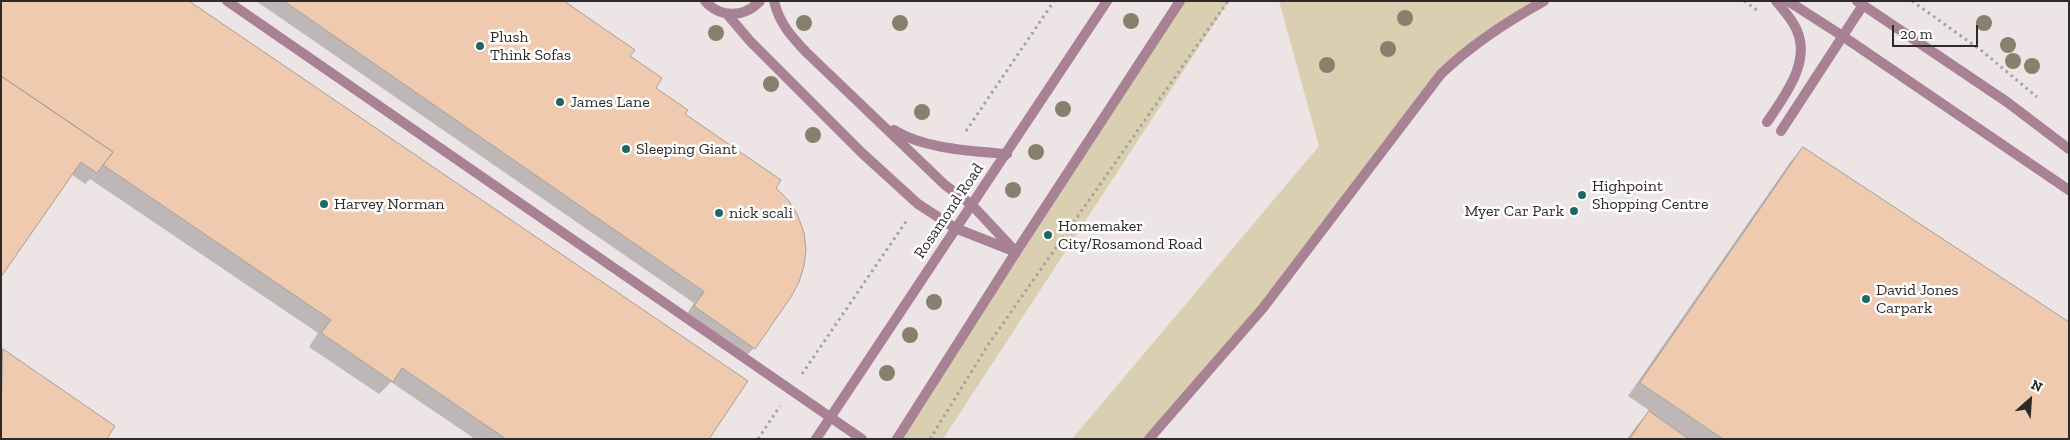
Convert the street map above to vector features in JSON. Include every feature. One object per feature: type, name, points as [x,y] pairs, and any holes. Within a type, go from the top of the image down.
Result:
[{"type":"street","points":[[227,1],[862,439]]},
{"type":"street","points":[[705,1],[710,7],[727,14],[747,11],[760,1]]},
{"type":"street","points":[[774,1],[777,16],[785,30],[945,185],[972,204],[1016,252]]},
{"type":"street","name":"Rosamond Road","points":[[816,439],[1107,1]]},
{"type":"street","points":[[897,439],[1016,252],[1180,1]]},
{"type":"street","points":[[1525,12],[1538,1]]},
{"type":"street","points":[[1149,439],[1263,308],[1441,74],[1478,42],[1544,1]]},
{"type":"street","points":[[1767,122],[1791,87],[1797,73],[1801,50],[1794,24],[1776,1]]},
{"type":"street","points":[[1788,1],[2069,190]]},
{"type":"street","points":[[1781,131],[1844,37],[1860,3],[2007,102],[2069,148]]},
{"type":"street","points":[[727,14],[750,40],[862,153],[918,204],[955,228],[1016,252]]},
{"type":"street","points":[[872,115],[903,136],[968,151],[1007,154]]},
{"type":"path","points":[[930,439],[988,345],[1228,1]]},
{"type":"path","points":[[1744,1],[1760,12]]},
{"type":"path","points":[[1912,1],[1982,51],[2043,101]]},
{"type":"shaded area","points":[[1179,1],[1229,1],[943,439],[897,439]]},
{"type":"shaded area","points":[[1279,1],[1538,1],[1463,53],[1263,308],[1153,435],[1158,439],[1072,439],[1319,146]]},
{"type":"building","name":"Harvey Norman","points":[[1,1],[189,1],[748,381],[709,439],[506,439],[402,368],[393,382],[321,333],[331,320],[103,165],[113,152],[1,76]]},
{"type":"building","points":[[284,1],[564,1],[635,50],[630,56],[662,78],[656,88],[688,110],[685,114],[781,180],[776,188],[789,201],[798,216],[804,233],[806,250],[799,282],[791,297],[755,349],[694,306],[704,292]]},
{"type":"building","points":[[1,76],[113,152],[97,173],[81,162],[1,277]]},
{"type":"building","name":"David Jones Carpark","points":[[1803,147],[2069,322],[2069,439],[1723,439],[1640,383]]},
{"type":"building","points":[[3,349],[115,426],[107,439],[1,439]]},
{"type":"building","points":[[1649,411],[1689,439],[1630,439]]},
{"type":"place","name":"Plush Think Sofas","points":[[480,46]]},
{"type":"place","name":"James Lane","points":[[560,102]]},
{"type":"place","name":"Sleeping Giant","points":[[626,149]]},
{"type":"place","name":"Highpoint Shopping Centre","points":[[1582,195]]},
{"type":"place","name":"Harvey Norman","points":[[324,204]]},
{"type":"place","name":"Myer Car Park","points":[[1574,211]]},
{"type":"place","name":"nick scali","points":[[719,213]]},
{"type":"place","name":"Homemaker City/Rosamond Road","points":[[1048,235]]},
{"type":"place","name":"David Jones Carpark","points":[[1866,299]]}]
